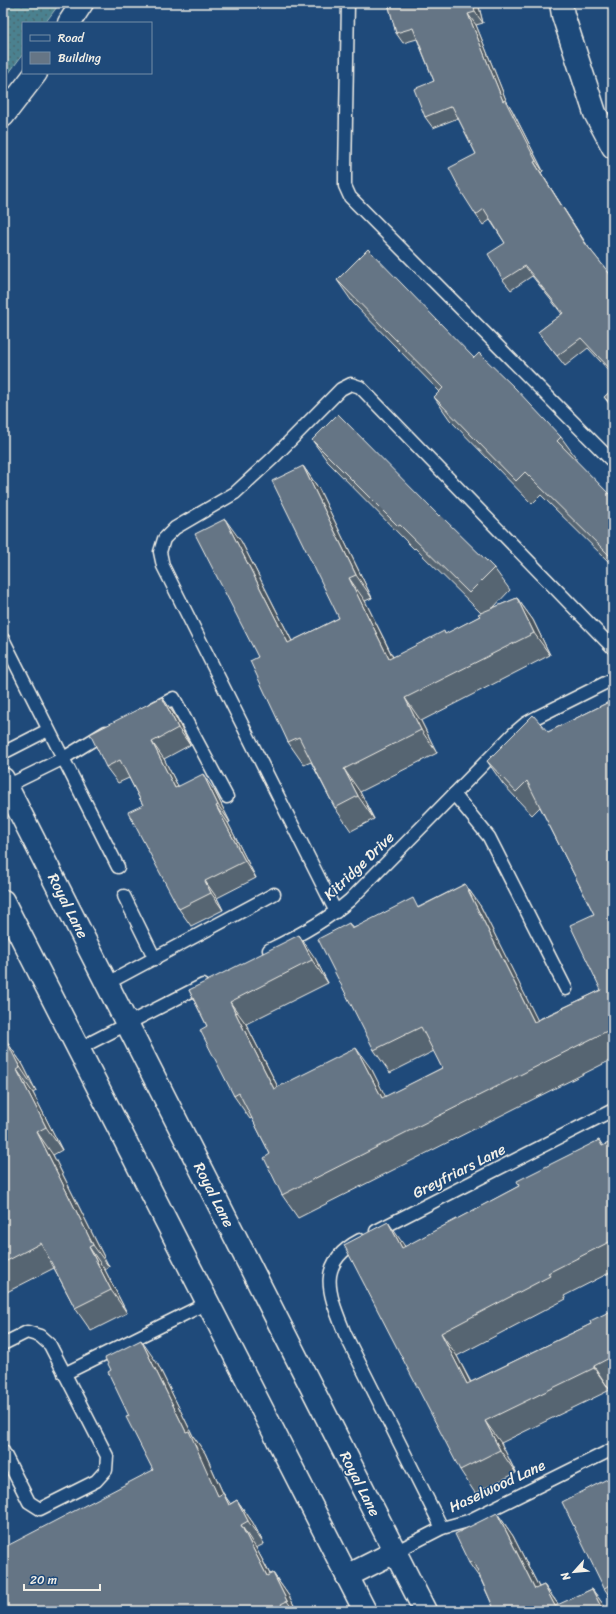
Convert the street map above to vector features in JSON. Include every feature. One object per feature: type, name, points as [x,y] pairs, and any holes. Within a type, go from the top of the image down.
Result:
[{"type":"main road","points":[[70,22],[82,3]]},
{"type":"main road","points":[[561,3],[563,15],[595,113],[613,147]]},
{"type":"main road","points":[[3,116],[35,74]]},
{"type":"main road","name":"Royal Lane","points":[[4,784],[108,984],[425,1611]]},
{"type":"main road","points":[[3,901],[365,1611]]},
{"type":"main road","points":[[347,1576],[395,1552]]},
{"type":"lane","points":[[348,3],[344,174],[345,186],[350,197],[613,462]]},
{"type":"lane","points":[[336,912],[162,566],[160,552],[164,539],[175,528],[235,492],[273,458],[341,389],[351,384],[360,387],[613,648]]},
{"type":"lane","points":[[3,639],[118,868]]},
{"type":"lane","name":"Kitridge Drive","points":[[258,956],[306,931],[336,912],[350,900],[513,734],[526,723],[613,679]]},
{"type":"lane","points":[[141,715],[174,698],[227,797]]},
{"type":"lane","points":[[4,784],[62,759],[94,738],[114,728]]},
{"type":"lane","points":[[3,752],[48,730]]},
{"type":"lane","points":[[454,794],[489,837],[566,989]]},
{"type":"lane","points":[[108,984],[274,894]]},
{"type":"lane","points":[[124,896],[155,959]]},
{"type":"lane","points":[[78,1049],[210,981]]},
{"type":"lane","name":"Greyfriars Lane","points":[[442,1528],[345,1334],[329,1288],[330,1272],[339,1255],[358,1241],[613,1110]]},
{"type":"lane","points":[[64,1374],[207,1303]]},
{"type":"lane","points":[[3,1344],[27,1332],[40,1336],[50,1345],[107,1456],[106,1470],[96,1481],[40,1509],[29,1502],[3,1451]]},
{"type":"lane","name":"Haselwood Lane","points":[[395,1552],[442,1528],[468,1521],[613,1449]]},
{"type":"green space","points":[[6,3],[60,3],[46,22],[22,22],[22,55],[3,81],[3,7]]},
{"type":"building","points":[[388,3],[473,3],[475,12],[468,14],[503,101],[505,100],[536,161],[534,162],[585,243],[613,278],[613,372],[581,338],[557,356],[538,332],[563,313],[525,266],[503,280],[488,254],[505,243],[484,209],[476,215],[449,168],[476,154],[452,106],[425,117],[414,89],[434,81],[413,28],[396,33]]},
{"type":"building","points":[[368,249],[474,358],[479,353],[515,388],[561,437],[557,441],[613,498],[613,559],[525,472],[516,481],[434,397],[443,388],[337,280]]},
{"type":"building","points":[[613,389],[613,406],[604,397]]},
{"type":"building","points":[[338,414],[439,516],[440,515],[494,568],[469,593],[400,525],[398,526],[312,440]]},
{"type":"building","points":[[303,466],[356,575],[349,578],[389,659],[444,631],[445,634],[480,616],[478,614],[517,598],[534,633],[405,698],[421,730],[344,769],[358,796],[335,808],[299,737],[288,742],[250,661],[258,657],[195,534],[225,519],[288,643],[339,618],[272,481]]},
{"type":"building","points":[[162,697],[178,728],[152,742],[175,788],[203,774],[218,805],[216,806],[245,861],[205,881],[211,893],[179,909],[128,812],[143,805],[120,760],[106,767],[90,734]]},
{"type":"building","points":[[613,700],[613,846],[609,848],[613,855],[613,1028],[282,1195],[264,1158],[270,1154],[239,1093],[234,1096],[200,1030],[207,1026],[189,990],[299,935],[312,960],[230,1002],[274,1089],[356,1048],[382,1098],[442,1068],[421,1027],[374,1050],[318,939],[349,923],[352,929],[413,898],[418,908],[465,884],[534,1022],[601,990],[570,925],[594,914],[527,781],[516,792],[487,761],[533,715],[548,732]]},
{"type":"building","points":[[3,1041],[4,1043],[7,1042],[20,1068],[17,1070],[46,1127],[37,1132],[93,1245],[89,1247],[111,1290],[75,1308],[41,1243],[3,1263]]},
{"type":"building","points":[[599,1140],[602,1146],[613,1141],[613,1240],[548,1273],[550,1276],[441,1333],[467,1384],[591,1324],[590,1321],[613,1310],[613,1356],[594,1366],[594,1368],[485,1421],[500,1450],[460,1470],[344,1245],[388,1222],[402,1248],[519,1186],[517,1181]]},
{"type":"building","points":[[141,1340],[186,1432],[189,1431],[218,1496],[223,1493],[229,1505],[237,1500],[248,1521],[241,1525],[267,1576],[273,1573],[287,1601],[281,1604],[284,1611],[3,1611],[3,1548],[153,1470],[126,1417],[129,1416],[108,1372],[111,1370],[105,1358]]},
{"type":"building","points":[[613,1476],[613,1584],[604,1588],[562,1502]]},
{"type":"building","points":[[497,1513],[535,1589],[544,1585],[555,1606],[592,1589],[603,1611],[495,1611],[473,1561],[469,1563],[455,1534]]}]
